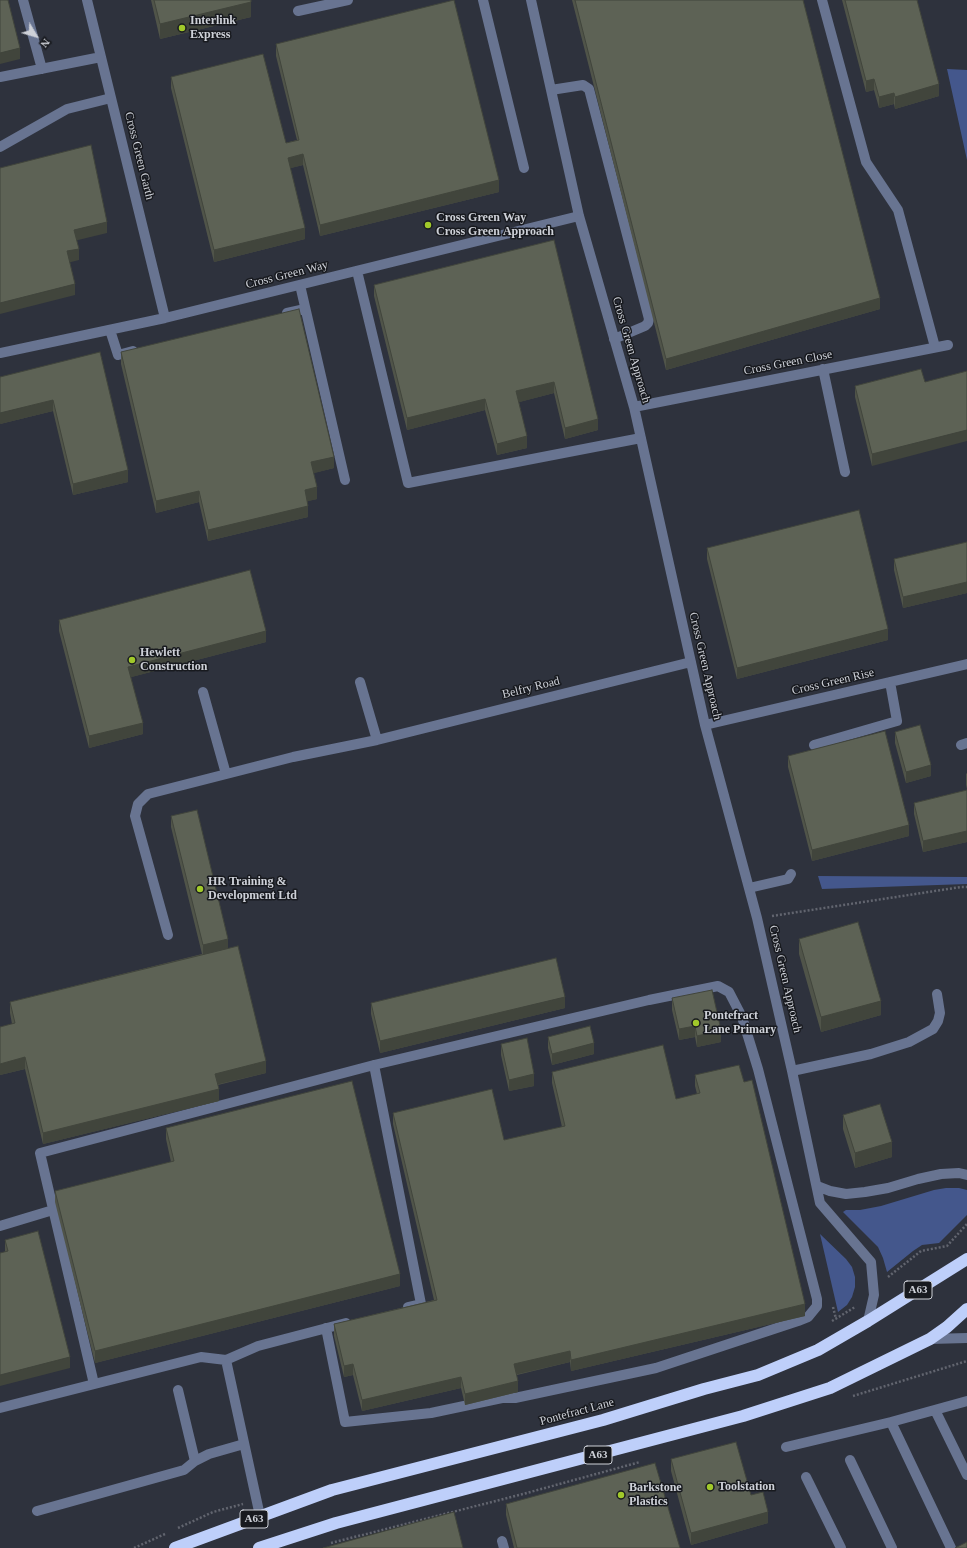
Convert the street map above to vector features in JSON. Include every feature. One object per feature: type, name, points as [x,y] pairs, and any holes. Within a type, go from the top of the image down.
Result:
[{"type":"highway","name":"Pontefract Lane","points":[[175,1548],[332,1490],[603,1420],[704,1389],[758,1375],[818,1350],[868,1321],[967,1259]]},
{"type":"highway","name":"A63","points":[[259,1548],[336,1523],[743,1416],[830,1388],[930,1339],[947,1328],[967,1309]]},
{"type":"street","points":[[23,0],[42,70]]},
{"type":"street","name":"Cross Green Garth","points":[[87,0],[166,318]]},
{"type":"street","points":[[298,11],[348,0]]},
{"type":"street","points":[[483,0],[524,168]]},
{"type":"street","name":"Cross Green Approach","points":[[531,0],[579,216],[634,407],[705,725],[757,918],[820,1203],[871,1262],[874,1295],[868,1321]]},
{"type":"street","points":[[822,0],[866,162],[898,210],[935,347]]},
{"type":"street","points":[[0,77],[42,70],[101,57]]},
{"type":"street","points":[[551,90],[583,85],[588,89],[649,319],[645,326],[614,339]]},
{"type":"street","points":[[0,147],[67,109],[111,98]]},
{"type":"street","name":"Cross Green Way","points":[[0,353],[166,318],[579,216]]},
{"type":"street","points":[[357,271],[408,483],[641,438]]},
{"type":"street","points":[[300,285],[345,480]]},
{"type":"street","points":[[280,315],[305,309]]},
{"type":"street","points":[[110,330],[118,355],[141,349]]},
{"type":"street","name":"Cross Green Close","points":[[634,407],[948,345]]},
{"type":"street","points":[[823,369],[845,472]]},
{"type":"street","name":"Belfry Road","points":[[168,935],[135,816],[138,804],[148,794],[293,756],[377,740],[691,662]]},
{"type":"street","name":"Cross Green Rise","points":[[705,725],[967,664]]},
{"type":"street","points":[[360,682],[377,740]]},
{"type":"street","points":[[814,745],[897,721],[890,682]]},
{"type":"street","points":[[203,692],[226,774]]},
{"type":"street","points":[[749,888],[788,879],[791,874]]},
{"type":"street","points":[[94,1384],[40,1153],[374,1065],[649,1000],[718,986],[729,992],[742,1017],[758,1069],[817,1299],[817,1306],[808,1317],[656,1368],[515,1398],[502,1398],[431,1413],[345,1422],[326,1328]]},
{"type":"street","points":[[792,1071],[870,1054],[909,1042],[933,1029],[938,1021],[940,1013],[937,994]]},
{"type":"street","points":[[374,1065],[421,1304],[399,1309]]},
{"type":"street","points":[[817,1186],[830,1191],[846,1194],[888,1188],[940,1174],[959,1173],[967,1175]]},
{"type":"street","points":[[0,1226],[53,1210]]},
{"type":"street","points":[[0,1408],[201,1357],[226,1360],[258,1346],[355,1321]]},
{"type":"street","points":[[930,1339],[967,1338]]},
{"type":"street","points":[[226,1360],[260,1516]]},
{"type":"street","points":[[178,1390],[195,1461]]},
{"type":"street","points":[[786,1447],[891,1422],[967,1401]]},
{"type":"street","points":[[935,1410],[967,1475]]},
{"type":"street","points":[[891,1422],[951,1548]]},
{"type":"street","points":[[37,1511],[184,1470],[195,1461],[209,1454],[244,1444]]},
{"type":"street","points":[[850,1460],[892,1548]]},
{"type":"street","points":[[806,1477],[841,1548]]},
{"type":"path","points":[[757,918],[967,887]]},
{"type":"shaded area","points":[[947,69],[967,70],[967,160]]},
{"type":"shaded area","points":[[818,876],[967,877],[967,884],[822,889]]},
{"type":"shaded area","points":[[959,1188],[967,1190],[967,1215],[939,1243],[922,1245],[887,1272],[878,1247],[843,1212],[846,1210],[860,1210],[881,1206],[934,1190]]},
{"type":"shaded area","points":[[820,1234],[846,1259],[852,1267],[855,1277],[855,1287],[852,1297],[847,1305],[838,1312]]},
{"type":"building","points":[[0,0],[8,0],[20,48],[0,53]]},
{"type":"building","points":[[154,0],[251,0],[251,2],[160,24]]},
{"type":"building","points":[[454,0],[499,180],[320,225],[303,154],[288,158],[305,228],[214,250],[171,77],[263,54],[286,143],[299,140],[276,44]]},
{"type":"building","points":[[575,0],[803,0],[880,298],[666,359]]},
{"type":"building","points":[[845,0],[917,0],[939,84],[895,97],[894,93],[879,97],[874,79],[866,81]]},
{"type":"building","points":[[91,145],[107,222],[74,230],[79,249],[67,251],[75,284],[0,303],[0,168]]},
{"type":"building","points":[[554,240],[598,419],[565,428],[554,382],[516,391],[527,436],[497,444],[485,399],[407,418],[374,285]]},
{"type":"building","points":[[299,309],[334,457],[311,462],[317,487],[305,490],[308,506],[208,530],[199,491],[156,501],[121,352]]},
{"type":"building","points":[[100,352],[128,470],[73,484],[53,400],[0,413],[0,377]]},
{"type":"building","points":[[921,369],[925,382],[967,371],[967,430],[872,454],[855,386]]},
{"type":"building","points":[[859,510],[888,629],[737,668],[707,548]]},
{"type":"building","points":[[967,542],[967,582],[903,597],[894,559]]},
{"type":"building","name":"Hewlett Construction","points":[[250,570],[266,631],[128,667],[143,723],[89,736],[59,620]]},
{"type":"building","points":[[920,725],[931,765],[906,772],[895,732]]},
{"type":"building","points":[[885,731],[909,825],[812,850],[788,756]]},
{"type":"building","points":[[967,790],[967,831],[923,841],[914,803]]},
{"type":"building","name":"HR Training & Development Ltd","points":[[197,810],[228,939],[203,945],[171,816]]},
{"type":"building","points":[[858,922],[881,1001],[821,1017],[799,939]]},
{"type":"building","points":[[238,946],[266,1061],[215,1074],[219,1089],[43,1133],[25,1057],[0,1064],[0,1027],[15,1023],[10,1002]]},
{"type":"building","points":[[556,958],[565,997],[380,1041],[371,1003]]},
{"type":"building","name":"Pontefract Lane Primary","points":[[712,990],[721,1030],[697,1036],[695,1026],[679,1029],[672,998]]},
{"type":"building","points":[[590,1026],[594,1043],[552,1054],[548,1037]]},
{"type":"building","points":[[527,1038],[534,1074],[509,1080],[501,1044]]},
{"type":"building","points":[[663,1045],[676,1099],[700,1093],[695,1075],[739,1065],[744,1082],[752,1080],[805,1304],[571,1360],[570,1351],[514,1364],[518,1381],[465,1394],[461,1377],[362,1400],[353,1364],[344,1366],[334,1324],[437,1300],[393,1113],[492,1089],[504,1140],[565,1126],[552,1072]]},
{"type":"building","points":[[352,1081],[400,1274],[95,1351],[55,1191],[174,1161],[166,1128]]},
{"type":"building","points":[[880,1104],[892,1142],[855,1153],[843,1115]]},
{"type":"building","points":[[38,1231],[70,1357],[0,1375],[0,1253],[8,1251],[5,1240]]},
{"type":"building","name":"Toolstation","points":[[736,1442],[751,1495],[763,1492],[768,1512],[691,1533],[671,1459]]},
{"type":"building","name":"Barkstone Plastics","points":[[655,1463],[680,1548],[517,1548],[506,1504]]},
{"type":"building","points":[[454,1512],[463,1548],[323,1548]]},
{"type":"building","points":[[967,1542],[967,1548],[955,1548]]},
{"type":"place","name":"Interlink Express","points":[[182,28]]},
{"type":"place","name":"Cross Green Way Cross Green Approach","points":[[428,225]]},
{"type":"place","name":"Hewlett Construction","points":[[132,660]]},
{"type":"place","name":"HR Training & Development Ltd","points":[[200,889]]},
{"type":"place","name":"Pontefract Lane Primary","points":[[696,1023]]},
{"type":"place","name":"Toolstation","points":[[710,1487]]},
{"type":"place","name":"Barkstone Plastics","points":[[621,1495]]}]
